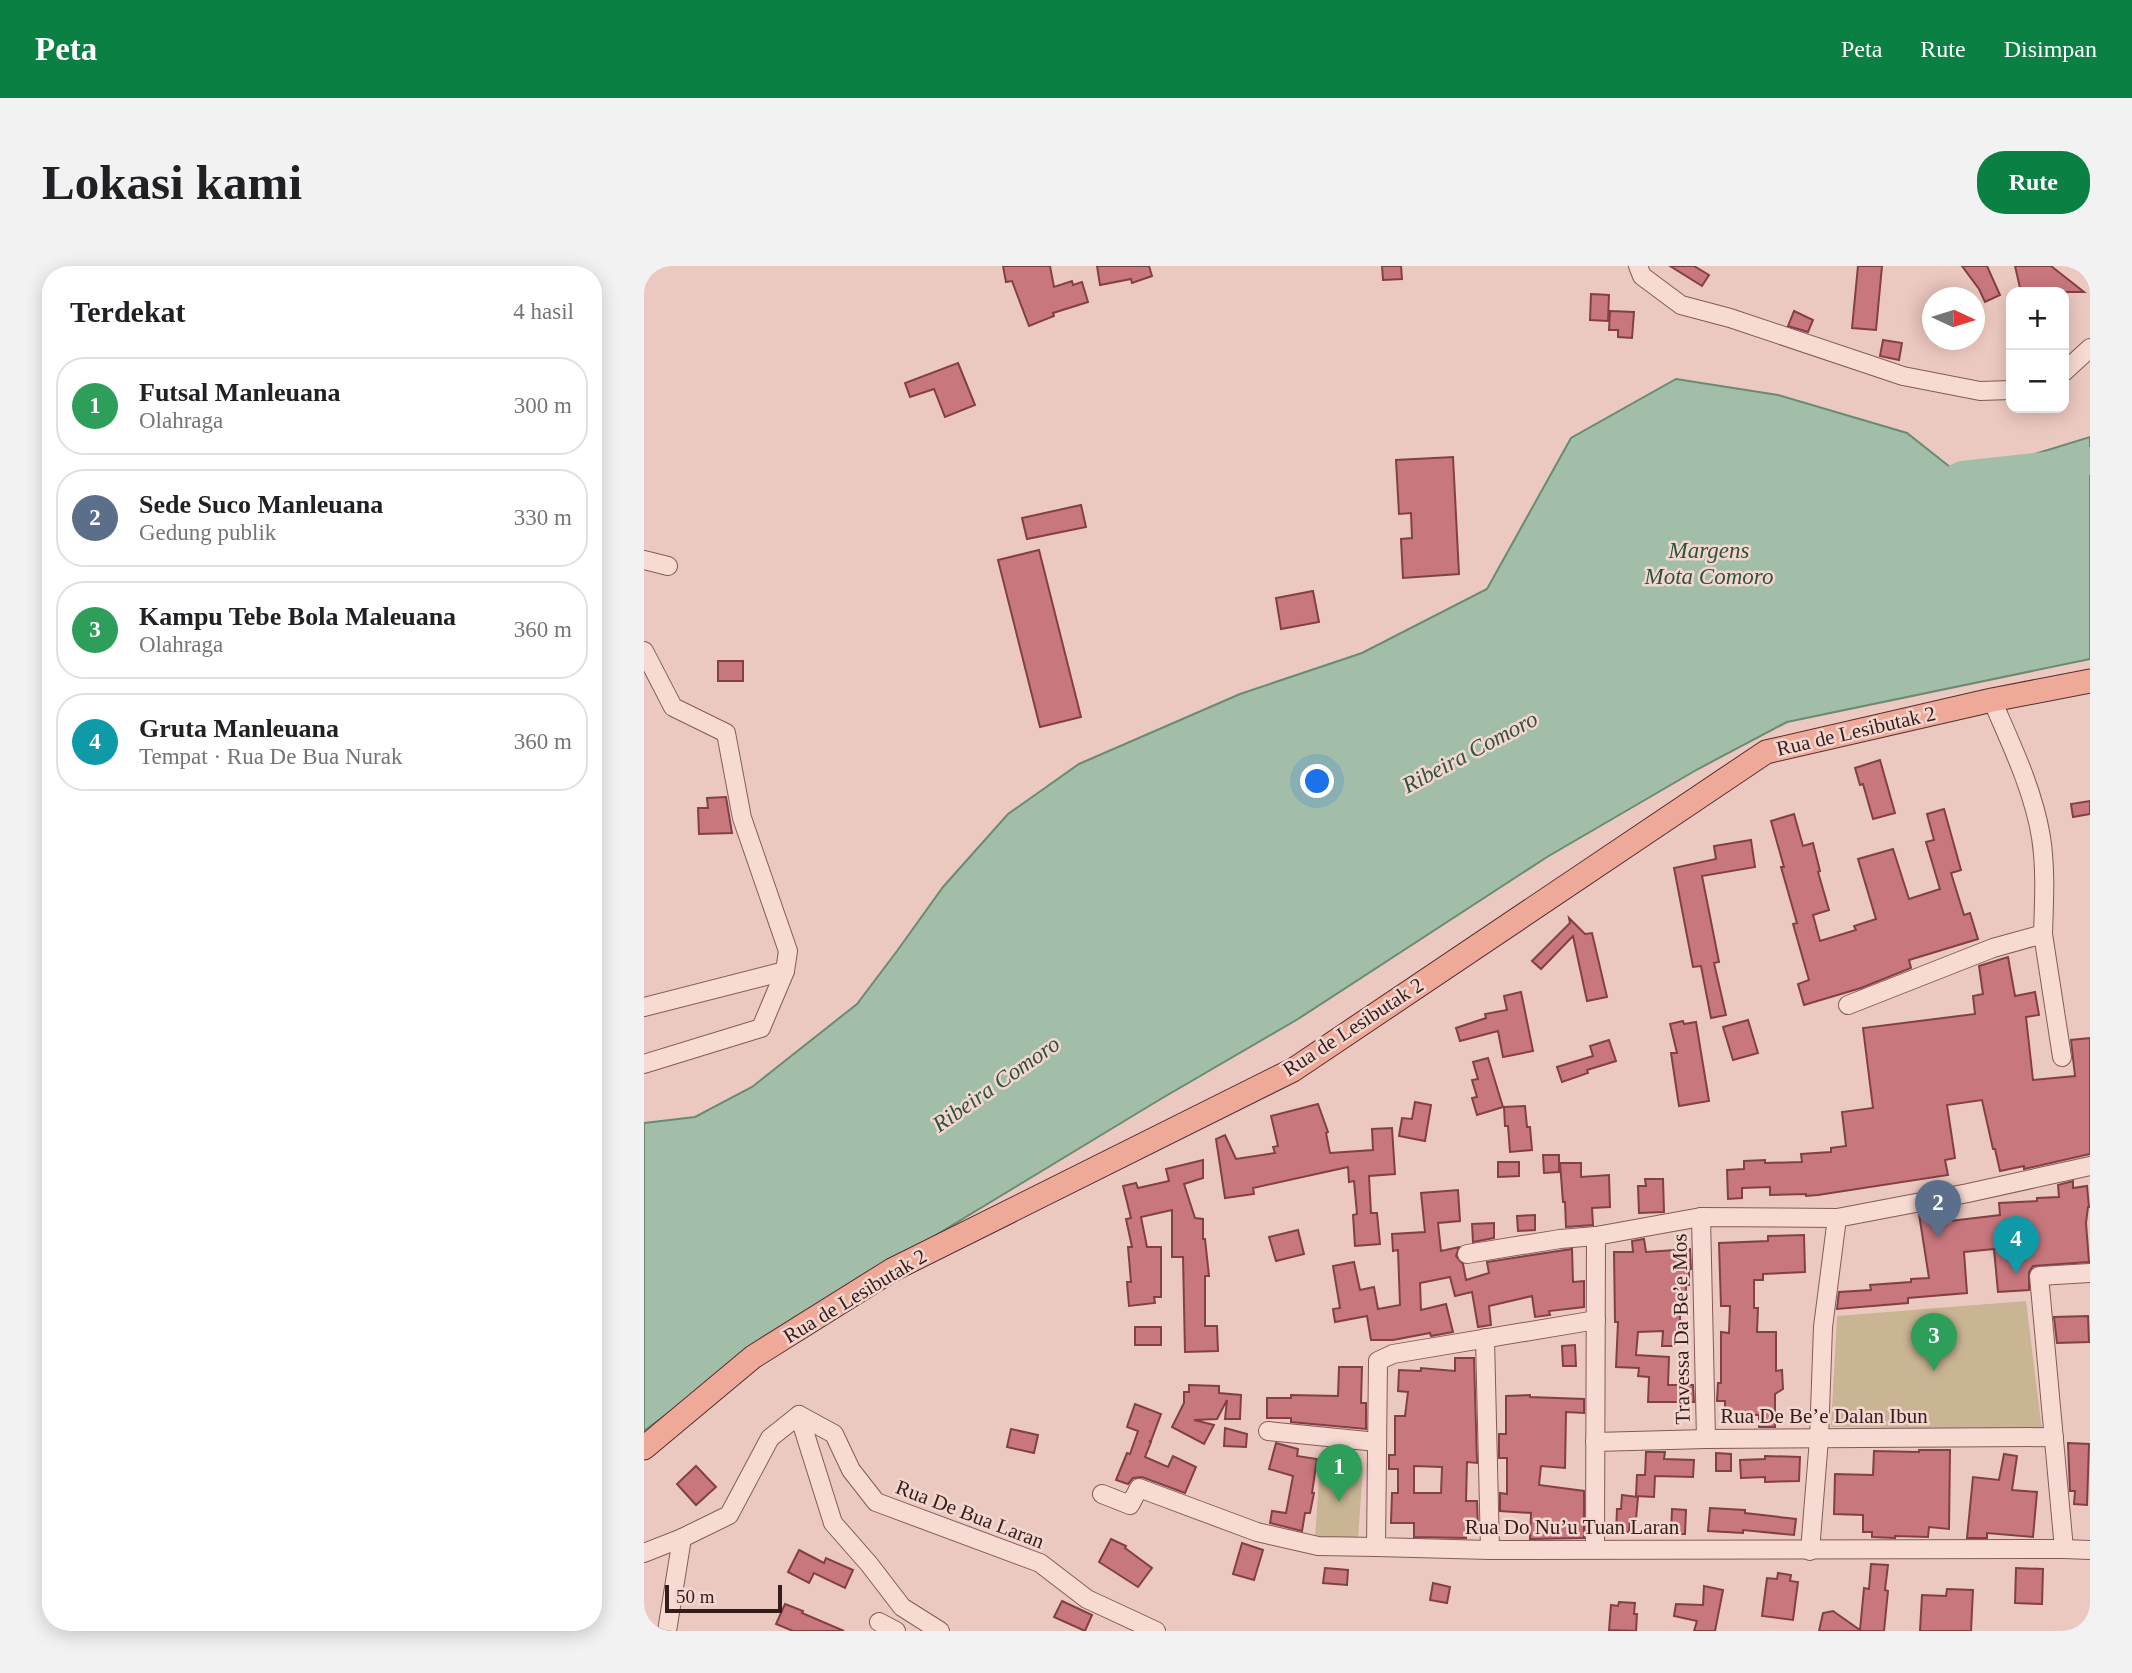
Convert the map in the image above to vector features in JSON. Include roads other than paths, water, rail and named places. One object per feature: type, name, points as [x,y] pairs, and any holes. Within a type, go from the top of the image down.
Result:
[{"type":"main road","name":"Rua de Lesibutak 2","points":[[644,1447],[753,1357],[892,1270],[1293,1070],[1766,752],[1992,700],[2090,681]]},
{"type":"street","points":[[1638,266],[1642,276],[1681,305],[1730,318],[1903,376],[1980,391],[2006,390]]},
{"type":"street","points":[[2069,367],[2090,348]]},
{"type":"street","points":[[644,560],[668,566]]},
{"type":"street","points":[[644,651],[673,707],[726,733],[742,818],[788,951],[785,971],[761,1028],[644,1064]]},
{"type":"street","points":[[1992,700],[2023,772],[2040,836],[2045,884],[2042,934],[2062,1057]]},
{"type":"street","points":[[1848,1005],[1993,948],[2042,934]]},
{"type":"street","points":[[644,1007],[785,971]]},
{"type":"street","points":[[1467,1254],[1596,1236],[1701,1217],[1837,1218],[2090,1166]]},
{"type":"street","name":"Travessa Da Be’e Mos","points":[[1701,1217],[1706,1439]]},
{"type":"street","points":[[1810,1551],[1819,1439],[1823,1326],[1837,1218]]},
{"type":"street","points":[[1595,1549],[1596,1236]]},
{"type":"street","points":[[2064,1549],[2039,1276],[2090,1273]]},
{"type":"street","points":[[1376,1547],[1378,1361],[1393,1354],[1595,1320]]},
{"type":"street","points":[[1485,1338],[1490,1550]]},
{"type":"street","points":[[644,1553],[729,1515],[770,1438],[799,1415],[834,1523],[902,1607],[940,1631]]},
{"type":"street","name":"Rua De Bua Laran","points":[[799,1415],[834,1434],[851,1470],[876,1502],[1040,1563],[1087,1600],[1156,1631]]},
{"type":"street","points":[[1268,1431],[1377,1441]]},
{"type":"street","name":"Rua De Be’e Dalan Ibun","points":[[1595,1442],[2054,1437]]},
{"type":"street","name":"Rua Do Nu’u Tuan Laran","points":[[1102,1494],[1130,1505],[1139,1489],[1257,1532],[1318,1546],[1490,1550],[2090,1550]]},
{"type":"street","points":[[667,1631],[682,1538]]},
{"type":"street","points":[[879,1622],[896,1631]]},
{"type":"water","name":"Margens Mota Comoro","points":[[1676,379],[1778,395],[1907,433],[1974,486],[1996,466],[2090,437],[2090,659],[1787,722],[1698,769],[1547,857],[1298,1019],[781,1329],[644,1431],[644,1123],[695,1117],[752,1087],[857,1004],[943,887],[1008,814],[1079,764],[1240,694],[1362,653],[1487,589],[1571,438]]},
{"type":"waterway","name":"Ribeira Comoro","points":[[1928,492],[1962,475],[2090,461]]},
{"type":"place","name":"Sede Suco Manleuana","points":[[1938,1238]]},
{"type":"place","name":"Gruta Manleuana","points":[[2016,1274]]},
{"type":"place","name":"Kampu Tebe Bola Maleuana","points":[[1934,1371]]},
{"type":"place","name":"Futsal Manleuana","points":[[1339,1502]]}]
